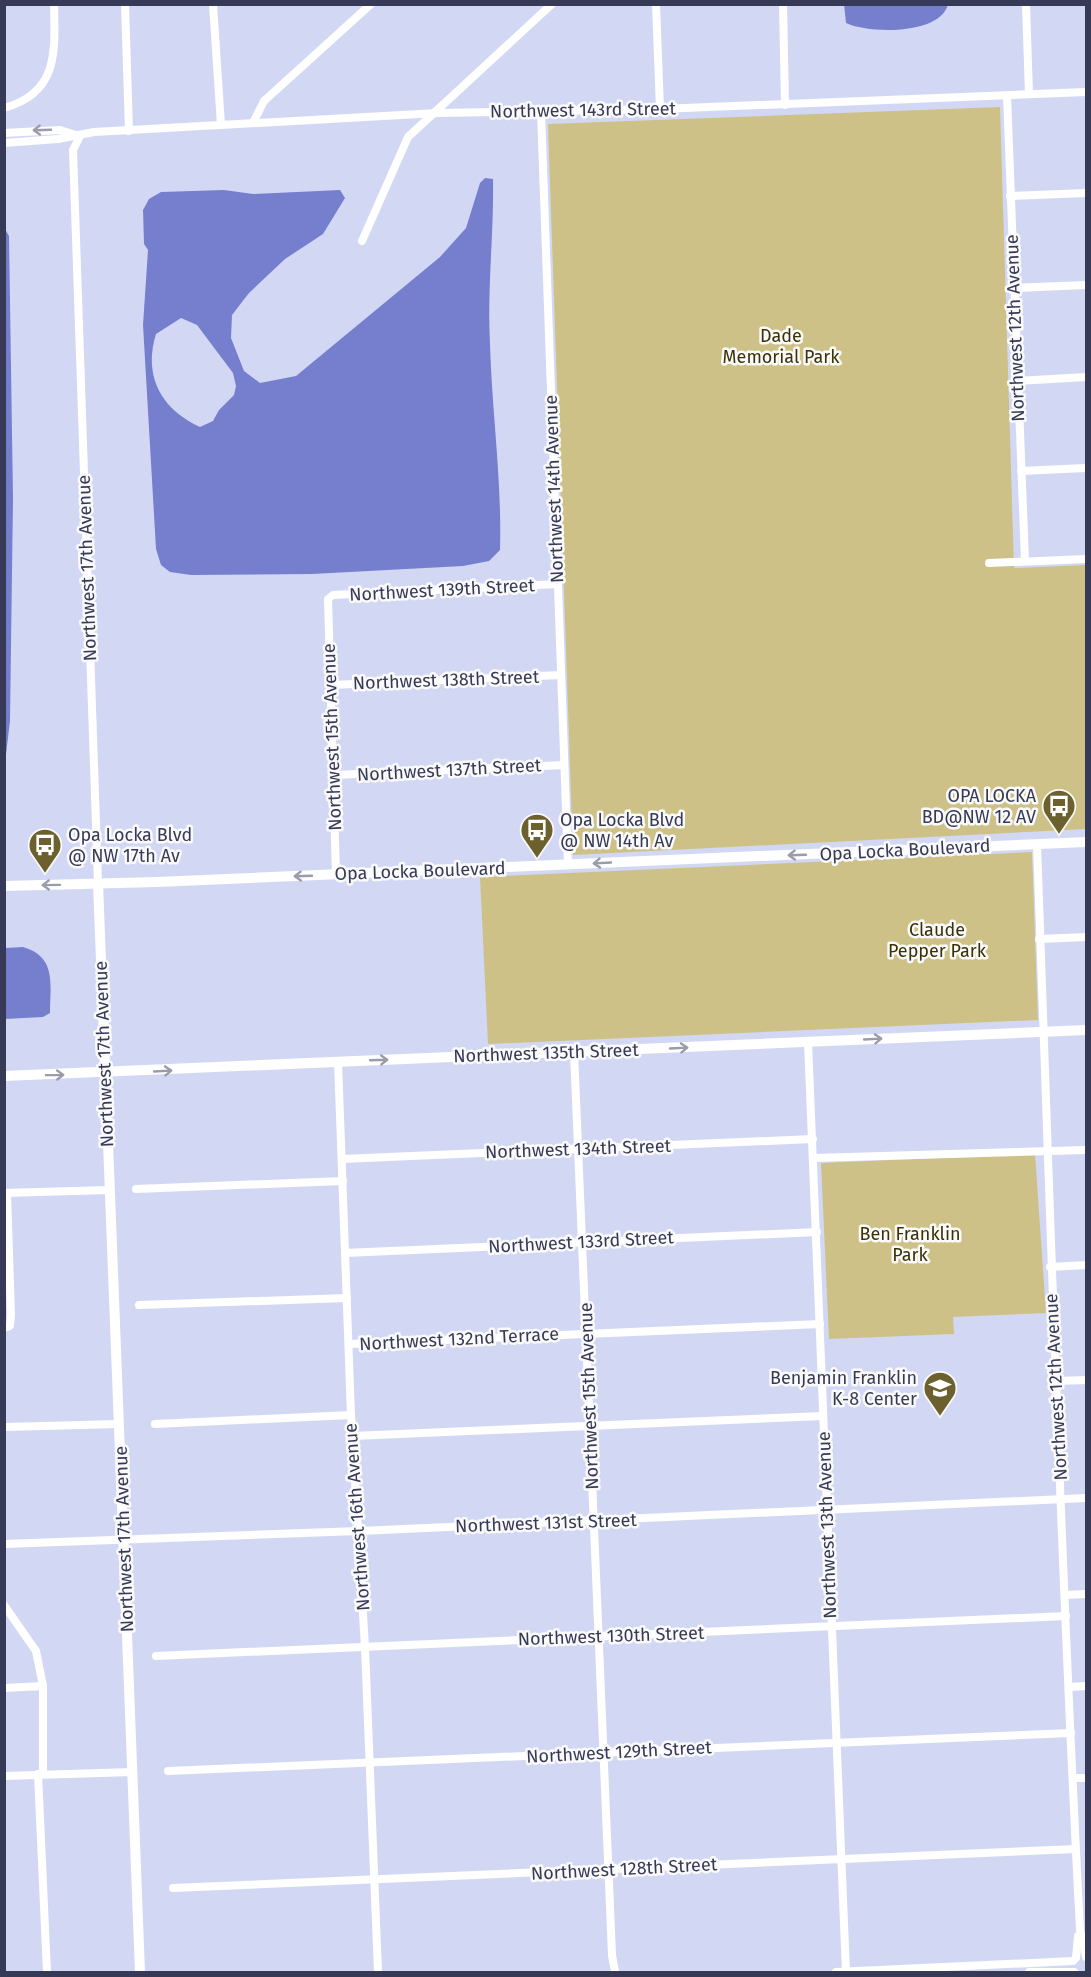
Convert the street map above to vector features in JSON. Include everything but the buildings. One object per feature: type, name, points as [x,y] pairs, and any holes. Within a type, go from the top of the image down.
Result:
[{"type":"main road","name":"Opa Locka Boulevard","points":[[4,886],[336,875],[1086,842]]},
{"type":"main road","name":"Northwest 17th Avenue","points":[[98,883],[140,1972]]},
{"type":"main road","name":"Northwest 135th Street","points":[[4,1076],[1086,1030]]},
{"type":"street","points":[[4,108],[19,104],[46,80],[55,55],[54,4]]},
{"type":"street","points":[[125,4],[129,131]]},
{"type":"street","points":[[213,4],[221,125]]},
{"type":"street","points":[[254,121],[264,101],[371,4]]},
{"type":"street","points":[[362,241],[408,137],[437,113],[552,4]]},
{"type":"street","points":[[656,4],[660,109]]},
{"type":"street","points":[[783,4],[785,105]]},
{"type":"street","points":[[1026,4],[1029,94]]},
{"type":"street","name":"Northwest 143rd Street","points":[[4,142],[80,136],[94,132],[254,121],[526,110],[541,112],[785,105],[1086,92]]},
{"type":"street","name":"Northwest 12th Avenue","points":[[1007,95],[1025,561]]},
{"type":"street","name":"Northwest 14th Avenue","points":[[541,112],[568,865]]},
{"type":"street","name":"Northwest 143rd Street","points":[[4,133],[60,130],[80,136]]},
{"type":"street","name":"Northwest 17th Avenue","points":[[80,136],[73,150],[98,883]]},
{"type":"street","points":[[1010,196],[1086,193]]},
{"type":"street","points":[[1013,288],[1086,285]]},
{"type":"street","points":[[1017,381],[1086,377]]},
{"type":"street","points":[[1021,471],[1086,468]]},
{"type":"street","points":[[988,563],[1086,559]]},
{"type":"street","name":"Northwest 139th Street","points":[[328,599],[333,595],[557,584]]},
{"type":"street","name":"Northwest 15th Avenue","points":[[328,599],[336,875]]},
{"type":"street","name":"Northwest 138th Street","points":[[331,685],[561,675]]},
{"type":"street","name":"Northwest 137th Street","points":[[334,775],[564,765]]},
{"type":"street","name":"Northwest 12th Avenue","points":[[1037,844],[1050,1267],[1076,1849],[1082,1870],[1080,1930],[1074,1972]]},
{"type":"street","points":[[1039,939],[1086,937]]},
{"type":"street","name":"Northwest 13th Avenue","points":[[808,1042],[846,1972]]},
{"type":"street","name":"Northwest 15th Avenue","points":[[574,1052],[612,1955],[615,1972]]},
{"type":"street","name":"Northwest 16th Avenue","points":[[338,1062],[351,1414],[365,1647],[378,1972]]},
{"type":"street","name":"Northwest 134th Street","points":[[342,1159],[813,1139]]},
{"type":"street","points":[[814,1158],[1086,1149]]},
{"type":"street","points":[[136,1189],[343,1181]]},
{"type":"street","points":[[7,1327],[6,1193],[109,1190]]},
{"type":"street","name":"Northwest 133rd Street","points":[[345,1253],[817,1232]]},
{"type":"street","points":[[1050,1267],[1086,1265]]},
{"type":"street","points":[[139,1305],[347,1298]]},
{"type":"street","name":"Northwest 132nd Terrace","points":[[349,1344],[820,1324]]},
{"type":"street","points":[[1056,1381],[1086,1380]]},
{"type":"street","points":[[155,1424],[351,1414]]},
{"type":"street","points":[[352,1436],[823,1416]]},
{"type":"street","points":[[4,1427],[119,1424]]},
{"type":"street","name":"Northwest 131st Street","points":[[4,1544],[124,1541],[1086,1498]]},
{"type":"street","points":[[1065,1595],[1086,1594]]},
{"type":"street","points":[[4,1605],[36,1651],[43,1686],[40,1774],[47,1972]]},
{"type":"street","name":"Northwest 130th Street","points":[[156,1656],[1066,1616]]},
{"type":"street","points":[[4,1688],[43,1686]]},
{"type":"street","points":[[1069,1687],[1086,1686]]},
{"type":"street","name":"Northwest 129th Street","points":[[168,1772],[1071,1733]]},
{"type":"street","points":[[4,1776],[132,1772]]},
{"type":"street","points":[[1073,1779],[1086,1778]]},
{"type":"street","name":"Northwest 128th Street","points":[[172,1888],[609,1870],[842,1857],[1076,1849]]},
{"type":"street","name":"Northwest 12th Avenue","points":[[1080,1930],[1086,1957]]},
{"type":"street","name":"Northwest 15th Avenue","points":[[609,1972],[612,1955]]},
{"type":"street","points":[[836,1972],[1086,1957]]},
{"type":"street","points":[[1029,1972],[1074,1972]]},
{"type":"green space","name":"Dade Memorial Park","points":[[1000,107],[1014,568],[1086,565],[1086,829],[573,855],[548,124]]},
{"type":"green space","name":"Claude Pepper Park","points":[[1032,852],[1038,1020],[488,1044],[480,877]]},
{"type":"green space","name":"Ben Franklin Park","points":[[1035,1154],[1046,1313],[953,1317],[954,1334],[829,1339],[821,1163]]},
{"type":"water","points":[[844,4],[948,4],[943,14],[932,22],[919,27],[887,30],[857,27],[846,23]]},
{"type":"water","points":[[485,178],[493,179],[489,323],[500,498],[500,550],[489,561],[463,566],[312,574],[191,575],[170,572],[161,565],[156,549],[143,325],[148,250],[144,244],[143,210],[149,199],[161,192],[224,190],[253,194],[340,190],[345,198],[323,234],[285,259],[249,293],[232,315],[231,338],[244,371],[260,383],[296,376],[440,257],[466,228],[480,183]],"holes":[[[181,318],[197,325],[233,373],[236,386],[234,395],[219,410],[213,421],[200,427],[186,420],[166,401],[158,390],[152,364],[156,334]]]},
{"type":"water","points":[[4,227],[9,236],[13,498],[10,721],[5,763]]},
{"type":"water","points":[[23,947],[42,957],[46,965],[50,982],[50,1013],[43,1017],[5,1019],[5,948]]},
{"type":"place","name":"OPA LOCKA BD@NW 12 AV","points":[[1059,835]]},
{"type":"place","name":"Opa Locka Blvd @ NW 14th Av","points":[[537,859]]},
{"type":"place","name":"Opa Locka Blvd @ NW 17th Av","points":[[45,874]]},
{"type":"place","name":"Benjamin Franklin K-8 Center","points":[[940,1417]]}]
